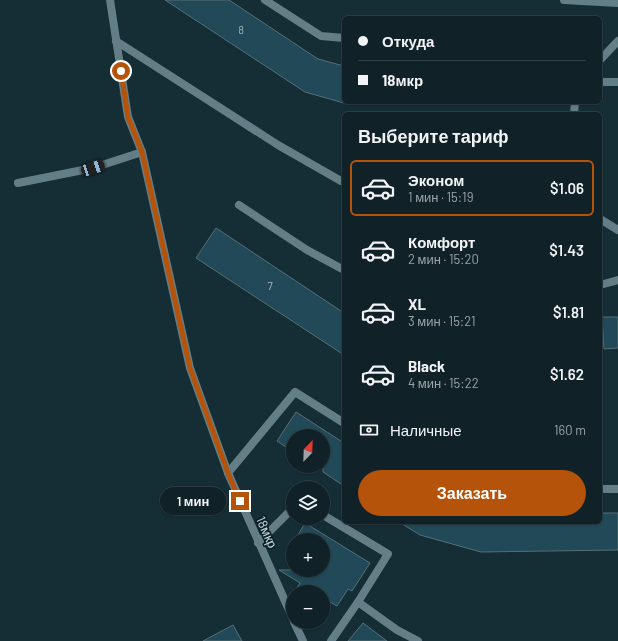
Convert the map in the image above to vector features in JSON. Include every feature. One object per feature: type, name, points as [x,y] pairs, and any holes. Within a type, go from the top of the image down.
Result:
[{"type":"street","name":"18мкр","points":[[110,0],[128,117],[142,152],[190,368],[228,473],[286,604]]},
{"type":"street","points":[[265,0],[321,36],[342,38]]},
{"type":"street","points":[[564,0],[618,3]]},
{"type":"street","points":[[116,41],[278,145],[342,181]]},
{"type":"street","points":[[602,56],[618,41]]},
{"type":"street","points":[[602,82],[618,82]]},
{"type":"street","points":[[18,183],[93,168],[142,152]]},
{"type":"street","points":[[239,205],[307,250],[342,269]]},
{"type":"street","points":[[602,220],[618,230]]},
{"type":"street","points":[[602,284],[618,280]]},
{"type":"street","points":[[228,473],[295,392],[342,422]]},
{"type":"street","points":[[602,489],[618,489]]},
{"type":"street","points":[[258,543],[286,515]]},
{"type":"street","points":[[330,519],[388,554],[358,602],[331,641]]},
{"type":"street","points":[[358,602],[398,630],[418,641]]},
{"type":"street","points":[[297,629],[303,641]]},
{"type":"building","points":[[165,0],[229,0],[318,59],[342,65],[342,102],[305,92]]},
{"type":"building","points":[[216,228],[342,312],[342,354],[196,258]]},
{"type":"building","points":[[602,317],[618,317],[618,348],[604,349]]},
{"type":"building","points":[[296,412],[322,429],[286,429],[286,447],[277,441]]},
{"type":"building","points":[[330,434],[342,442],[342,485],[324,473],[330,473]]},
{"type":"building","points":[[602,513],[618,513],[618,550],[481,552],[420,535],[402,524],[602,524]]},
{"type":"building","points":[[304,525],[308,525],[321,533],[299,533]]},
{"type":"building","points":[[330,538],[370,563],[352,591],[348,589],[337,606],[330,602],[330,585],[299,585],[300,583],[290,577],[330,577]]},
{"type":"building","points":[[279,570],[286,570],[286,574]]},
{"type":"building","points":[[363,623],[387,641],[348,641]]},
{"type":"building","points":[[233,625],[242,641],[203,641]]},
{"type":"route","points":[[121,71],[128,117],[142,152],[190,368],[228,473],[240,501]]}]
